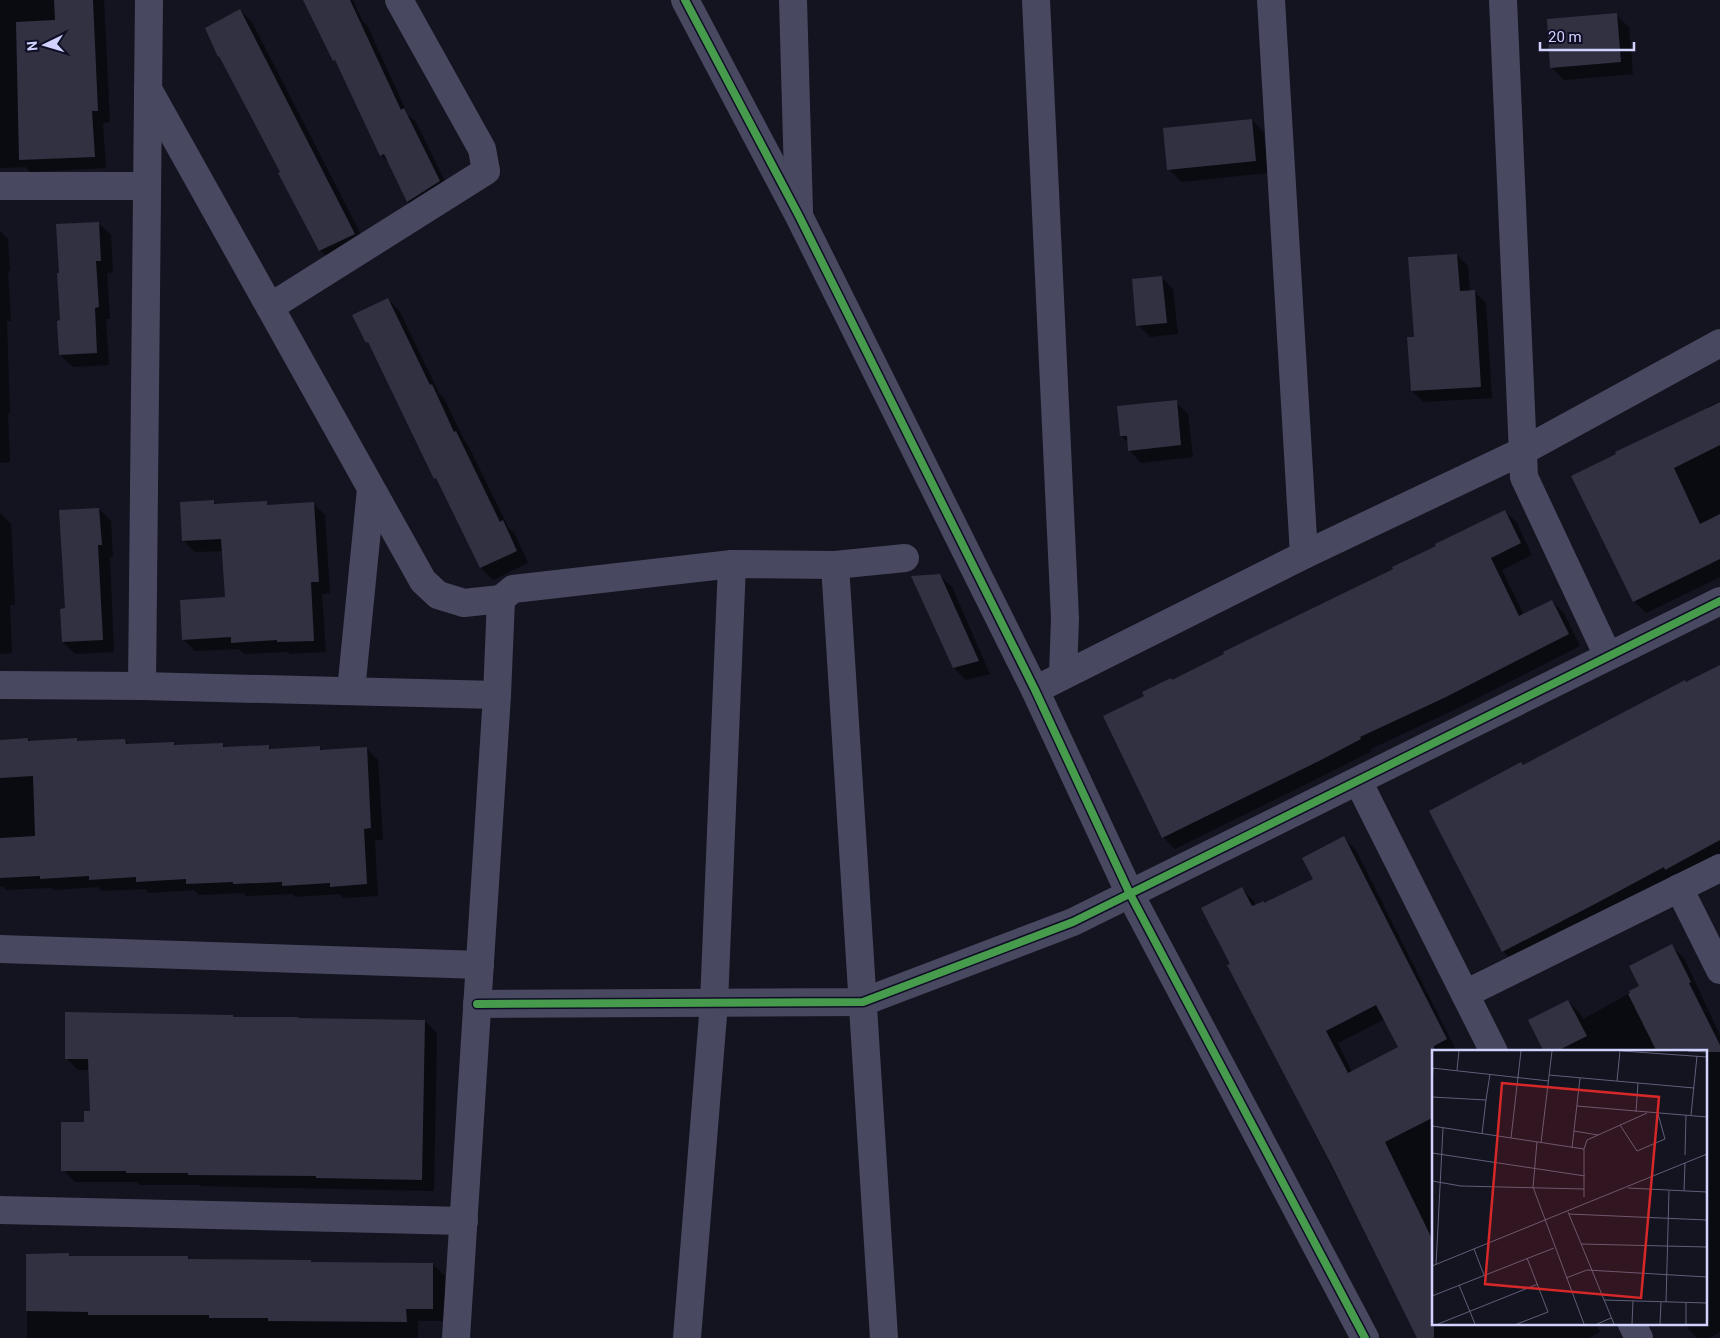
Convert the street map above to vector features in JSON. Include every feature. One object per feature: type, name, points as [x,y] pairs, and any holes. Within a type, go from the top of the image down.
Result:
[{"type":"street","points":[[142,686],[149,0]]},
{"type":"street","points":[[270,307],[486,171],[482,149],[399,0]]},
{"type":"street","points":[[685,0],[799,216],[1035,690],[1130,894],[1365,1338]]},
{"type":"street","points":[[794,0],[799,216]]},
{"type":"street","points":[[1036,0],[1065,618],[1062,675]]},
{"type":"street","points":[[1271,0],[1304,555]]},
{"type":"street","points":[[1503,0],[1524,477],[1608,656]]},
{"type":"street","points":[[148,88],[423,581],[438,596],[464,603],[501,599],[513,590],[732,564],[835,565],[905,558]]},
{"type":"street","points":[[0,186],[147,186]]},
{"type":"street","points":[[1035,690],[1304,555],[1523,451],[1720,343]]},
{"type":"street","points":[[351,691],[372,489]]},
{"type":"street","points":[[687,1338],[714,1003],[732,564]]},
{"type":"street","points":[[835,565],[884,1338]]},
{"type":"street","points":[[456,1338],[497,695],[501,599]]},
{"type":"street","points":[[477,1004],[863,1002],[1073,922],[1720,601]]},
{"type":"street","points":[[0,685],[142,686],[497,695]]},
{"type":"street","points":[[1358,781],[1493,1050]]},
{"type":"street","points":[[1466,994],[1720,868]]},
{"type":"street","points":[[1679,888],[1720,970]]},
{"type":"street","points":[[0,949],[480,965]]},
{"type":"street","points":[[0,1210],[464,1221]]},
{"type":"street","points":[[1633,1326],[1639,1338]]},
{"type":"building","points":[[54,0],[93,0],[98,111],[92,111],[95,157],[19,160],[16,22],[55,20]]},
{"type":"building","points":[[303,0],[350,0],[401,110],[404,108],[440,181],[407,202],[384,154],[380,156],[335,60],[333,61]]},
{"type":"building","points":[[240,9],[355,234],[319,251],[278,173],[280,172],[218,57],[205,28]]},
{"type":"building","points":[[1617,13],[1621,62],[1550,68],[1547,19]]},
{"type":"building","points":[[1252,119],[1256,161],[1167,170],[1163,128]]},
{"type":"building","points":[[99,222],[101,261],[96,261],[99,307],[95,308],[97,353],[59,355],[57,321],[60,320],[57,273],[59,273],[56,224]]},
{"type":"building","points":[[1457,254],[1460,291],[1475,290],[1481,387],[1411,391],[1407,337],[1414,337],[1408,257]]},
{"type":"building","points":[[1162,276],[1167,323],[1136,326],[1132,279]]},
{"type":"building","points":[[388,298],[430,385],[432,384],[454,432],[456,431],[500,522],[503,520],[517,551],[480,568],[436,478],[434,479],[368,342],[366,343],[352,315]]},
{"type":"building","points":[[1177,400],[1181,445],[1128,451],[1127,436],[1120,436],[1117,406]]},
{"type":"building","points":[[1720,402],[1720,445],[1674,468],[1700,524],[1720,514],[1720,559],[1633,602],[1571,476],[1616,454],[1615,452]]},
{"type":"building","points":[[214,500],[214,504],[267,501],[267,505],[314,502],[319,582],[311,582],[314,641],[277,642],[277,640],[231,643],[231,637],[182,640],[180,600],[225,597],[221,539],[182,541],[180,502]]},
{"type":"building","points":[[99,508],[102,545],[98,545],[103,640],[62,642],[60,609],[65,608],[59,510]]},
{"type":"building","points":[[1505,510],[1521,543],[1491,558],[1519,616],[1552,600],[1569,634],[1444,698],[1360,737],[1361,739],[1319,761],[1162,838],[1103,716],[1144,696],[1142,692],[1171,678],[1172,680],[1224,654],[1223,652],[1393,569],[1392,567],[1436,546],[1435,544]]},
{"type":"building","points":[[940,574],[979,661],[953,668],[911,576]]},
{"type":"building","points":[[1720,665],[1720,840],[1665,870],[1664,867],[1502,952],[1429,811],[1521,762],[1523,765],[1685,680],[1686,682]]},
{"type":"building","points":[[28,738],[28,741],[77,738],[77,741],[125,739],[126,744],[174,742],[174,745],[223,743],[223,747],[269,745],[269,749],[320,746],[320,750],[367,747],[371,828],[364,829],[367,884],[330,887],[330,883],[282,886],[282,882],[186,884],[186,879],[136,882],[136,877],[89,880],[89,876],[40,879],[40,876],[0,878],[0,838],[35,836],[33,776],[0,778],[0,740]]},
{"type":"building","points":[[1344,836],[1447,1039],[1434,1046],[1434,1050],[1432,1050],[1432,1118],[1385,1142],[1432,1239],[1432,1326],[1434,1326],[1434,1338],[1417,1338],[1333,1168],[1227,965],[1230,964],[1201,908],[1242,887],[1252,906],[1264,901],[1264,903],[1313,879],[1302,858]],"holes":[[[1376,1005],[1398,1047],[1348,1073],[1326,1031]]]},
{"type":"building","points":[[1672,944],[1720,1045],[1720,1052],[1708,1052],[1708,1050],[1656,1050],[1628,994],[1630,993],[1629,991],[1639,986],[1629,966]]},
{"type":"building","points":[[1568,1000],[1587,1036],[1559,1050],[1543,1050],[1528,1020]]},
{"type":"building","points":[[65,1012],[425,1020],[422,1180],[316,1178],[316,1176],[188,1175],[188,1173],[126,1173],[126,1171],[61,1171],[61,1122],[84,1122],[84,1111],[90,1111],[88,1059],[65,1059]]},
{"type":"building","points":[[69,1253],[69,1256],[188,1256],[188,1259],[433,1263],[433,1309],[406,1309],[407,1322],[268,1321],[268,1318],[209,1318],[209,1315],[88,1315],[88,1312],[26,1311],[26,1254]]},
{"type":"cycle path","points":[[685,0],[799,216],[1035,690],[1130,894],[1365,1338]]},
{"type":"cycle path","points":[[477,1004],[863,1002],[1073,922],[1720,601]]}]
